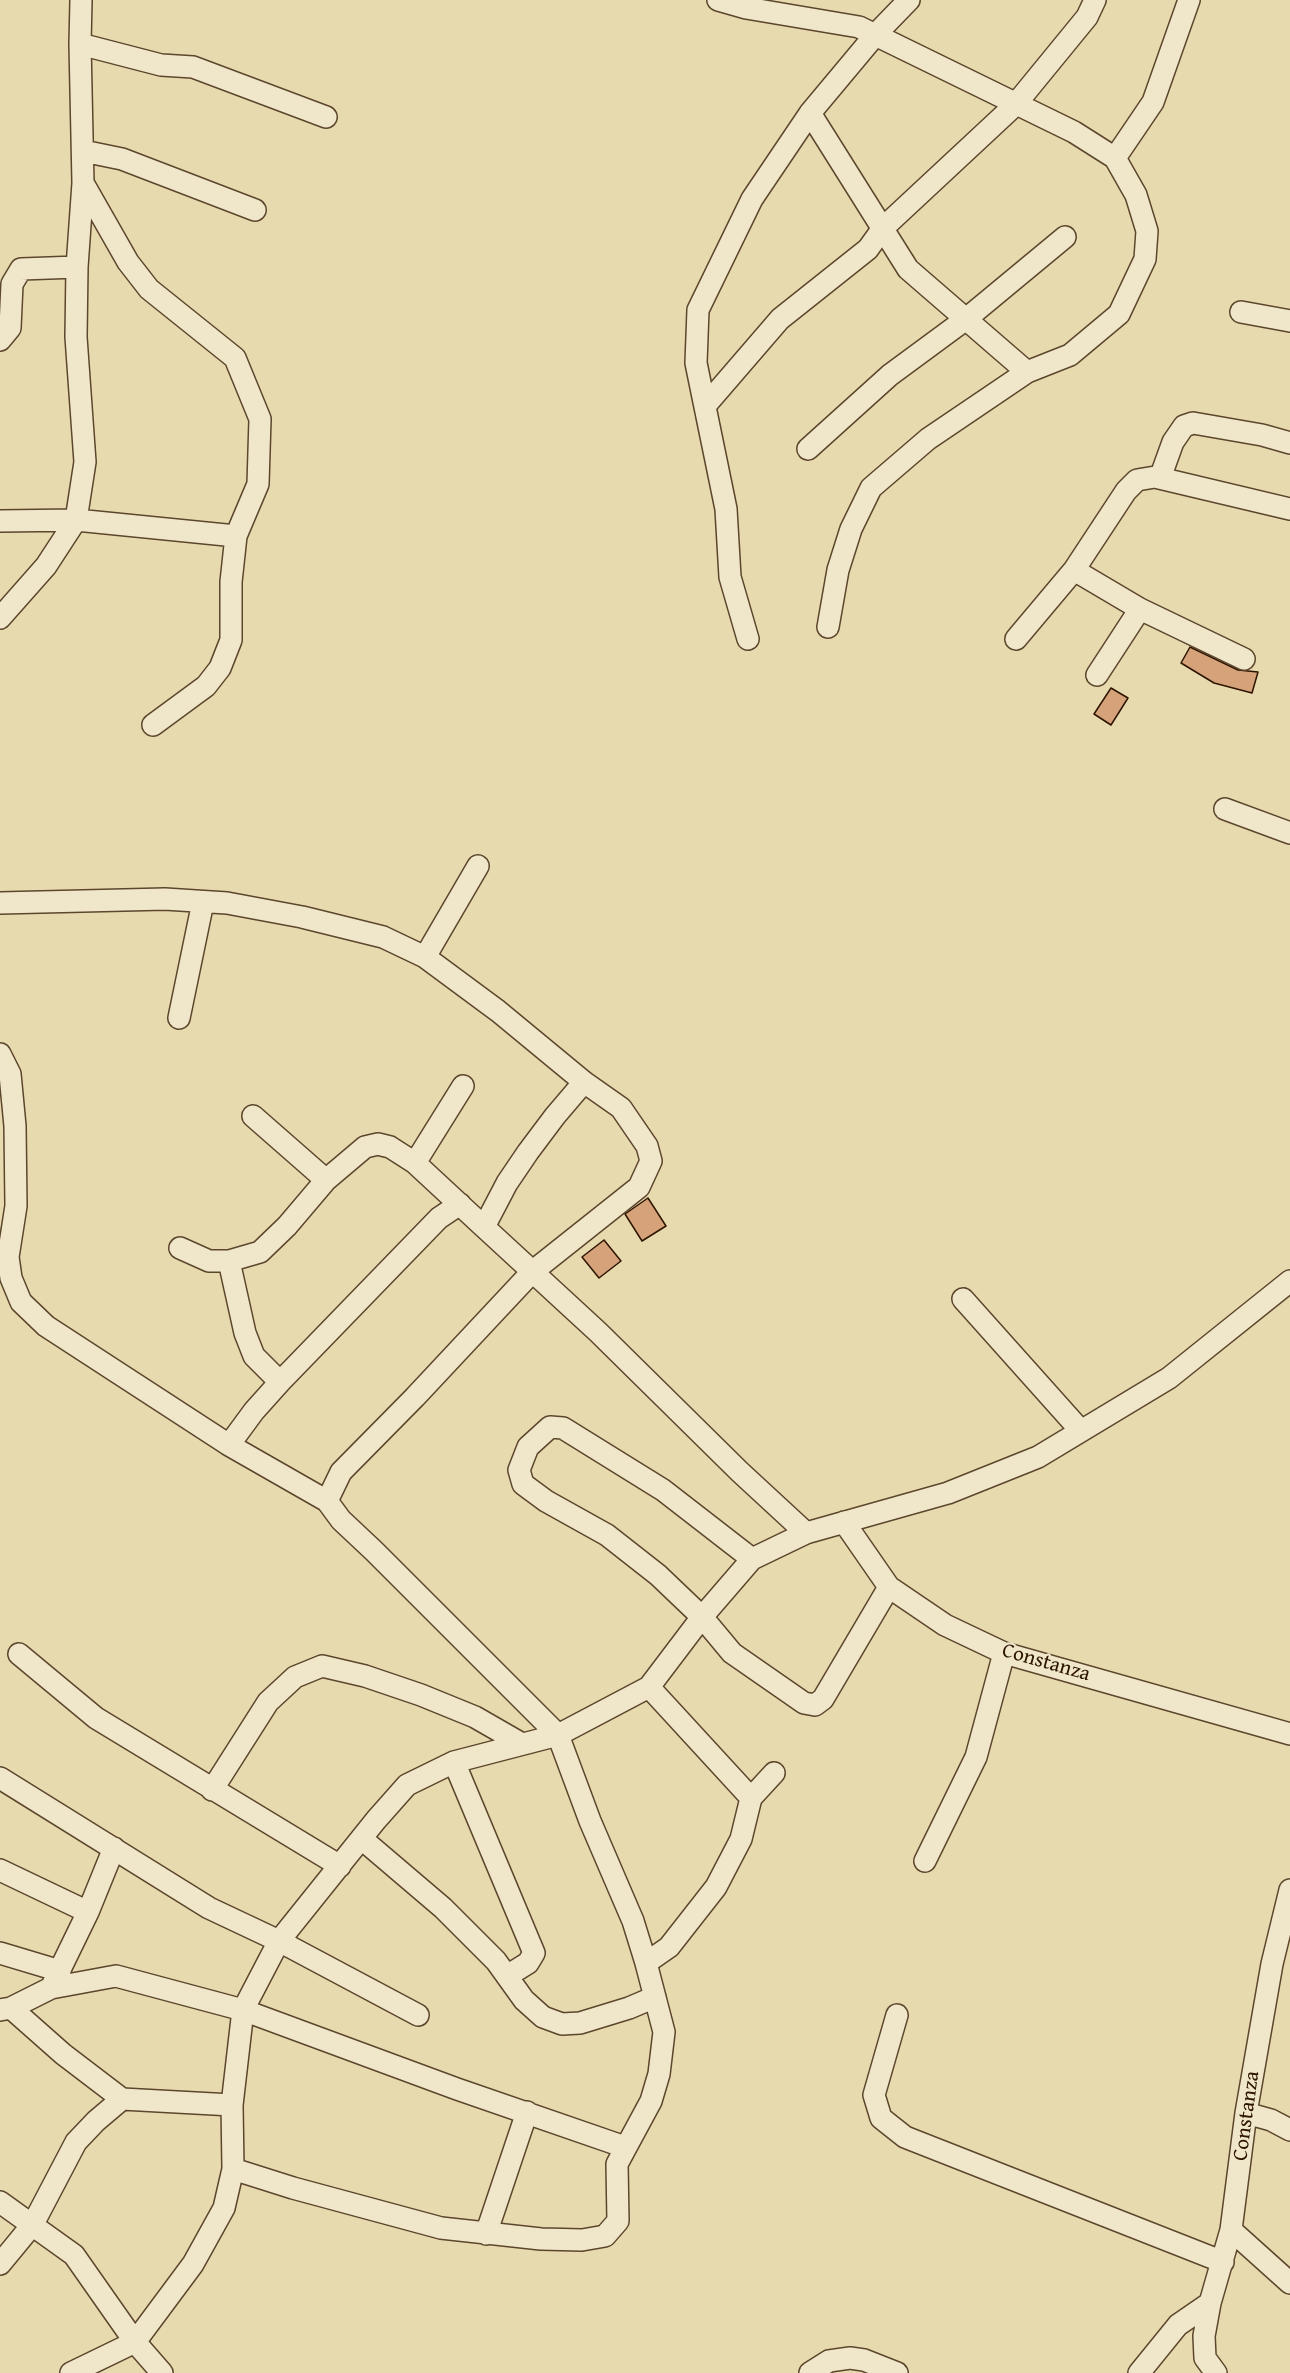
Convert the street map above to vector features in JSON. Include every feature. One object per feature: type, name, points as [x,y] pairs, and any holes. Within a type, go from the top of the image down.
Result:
[{"type":"street","points":[[0,618],[46,566],[76,520],[85,462],[76,337],[77,267],[83,183],[81,0]]},
{"type":"street","points":[[718,0],[746,8],[859,27],[1074,132],[1115,158],[1136,195],[1147,231],[1145,259],[1119,314],[1070,355],[1027,372],[928,439],[871,488],[851,529],[838,570],[828,627]]},
{"type":"street","points":[[748,639],[730,578],[726,509],[696,363],[698,310],[752,199],[810,113],[876,34],[909,0]]},
{"type":"street","points":[[705,406],[780,319],[868,249],[883,228],[1016,105],[1087,17],[1095,0]]},
{"type":"street","points":[[1115,158],[1153,102],[1189,0]]},
{"type":"street","points":[[80,44],[161,65],[193,67],[326,117]]},
{"type":"street","points":[[810,113],[908,269],[1027,372]]},
{"type":"street","points":[[83,151],[122,159],[255,210]]},
{"type":"street","points":[[83,183],[128,262],[148,289],[235,358],[260,419],[258,484],[236,536],[231,582],[231,640],[220,668],[206,686],[153,725]]},
{"type":"street","points":[[808,448],[890,375],[966,319],[1065,237]]},
{"type":"street","points":[[0,340],[10,328],[12,284],[21,269],[77,267]]},
{"type":"street","points":[[1240,312],[1290,321]]},
{"type":"street","points":[[1160,478],[1173,442],[1184,426],[1193,423],[1262,435],[1290,443]]},
{"type":"street","points":[[1016,639],[1074,570],[1126,491],[1137,480],[1160,478],[1290,509]]},
{"type":"street","points":[[0,520],[76,520],[236,536]]},
{"type":"street","points":[[1074,570],[1140,609],[1244,659]]},
{"type":"street","points":[[1097,675],[1140,609]]},
{"type":"street","points":[[1224,809],[1290,833]]},
{"type":"street","points":[[425,957],[478,866]]},
{"type":"street","points":[[0,903],[165,899],[227,903],[314,920],[383,937],[425,957],[498,1011],[584,1082],[621,1108],[647,1146],[651,1161],[639,1187],[532,1272],[341,1472],[327,1502]]},
{"type":"street","points":[[178,1018],[203,902]]},
{"type":"street","points":[[0,1054],[10,1074],[15,1126],[16,1206],[8,1257],[11,1278],[21,1302]]},
{"type":"street","points":[[484,1227],[507,1183],[528,1152],[584,1082]]},
{"type":"street","points":[[415,1163],[463,1086]]},
{"type":"street","points":[[254,1116],[326,1180]]},
{"type":"street","points":[[180,1248],[209,1261],[229,1262],[260,1252],[287,1226],[326,1180],[365,1147],[378,1144],[390,1147],[415,1163],[578,1313],[732,1465],[806,1533]]},
{"type":"street","points":[[229,1445],[254,1411],[280,1382],[439,1218],[460,1204]]},
{"type":"street","points":[[229,1262],[245,1333],[254,1356],[280,1382]]},
{"type":"street","points":[[71,2373],[135,2342],[193,2264],[224,2208],[233,2169],[232,2105],[243,2010],[279,1941],[407,1785],[454,1762],[558,1735],[649,1687],[702,1617],[752,1559],[806,1533],[948,1493],[1038,1457],[1169,1378],[1290,1281]]},
{"type":"street","points":[[0,1289],[21,1302],[46,1326],[229,1445],[327,1502],[341,1520],[558,1735],[590,1821],[633,1921],[646,1963],[664,2032],[660,2074],[651,2101],[617,2164],[618,2221],[605,2236],[582,2240],[541,2239],[441,2228],[282,2185],[233,2169]]},
{"type":"street","points":[[963,1299],[1081,1431]]},
{"type":"street","points":[[752,1559],[663,1490],[563,1428],[550,1427],[528,1447],[519,1470],[523,1484],[546,1501],[608,1535],[658,1575],[702,1617],[732,1653],[804,1703],[815,1705],[823,1699],[889,1587]]},
{"type":"street","name":"Constanza","points":[[844,1522],[889,1587],[945,1625],[1004,1653],[1290,1734]]},
{"type":"street","points":[[925,1861],[976,1757],[1004,1653]]},
{"type":"street","points":[[19,1654],[96,1718],[340,1866]]},
{"type":"street","points":[[212,1790],[268,1702],[295,1677],[322,1666],[365,1676],[421,1695],[475,1717],[522,1744]]},
{"type":"street","points":[[649,1687],[751,1798]]},
{"type":"street","points":[[454,1762],[534,1953],[528,1964],[507,1976]]},
{"type":"street","points":[[646,1963],[669,1947],[716,1887],[741,1839],[751,1798],[774,1773]]},
{"type":"street","points":[[0,1778],[209,1908],[279,1941],[418,2015]]},
{"type":"street","points":[[362,1839],[425,1891],[496,1961],[524,2000],[543,2017],[562,2024],[580,2023],[629,2008],[655,1997]]},
{"type":"street","points":[[56,1979],[88,1912],[114,1848]]},
{"type":"street","points":[[0,1869],[88,1912]]},
{"type":"street","name":"Constanza","points":[[1216,2373],[1205,2358],[1204,2336],[1210,2303],[1231,2230],[1246,2113],[1281,1968],[1290,1890]]},
{"type":"street","points":[[0,1953],[56,1979]]},
{"type":"street","points":[[232,2105],[122,2099],[5,2009],[56,1979],[116,1976],[243,2010],[446,2085],[625,2147]]},
{"type":"street","points":[[897,2015],[874,2095],[881,2118],[905,2138],[1223,2262]]},
{"type":"street","points":[[0,2264],[33,2224],[76,2142],[122,2099]]},
{"type":"street","points":[[486,2234],[527,2112]]},
{"type":"street","points":[[1246,2113],[1271,2120],[1290,2130]]},
{"type":"street","points":[[0,2202],[74,2255],[135,2342],[162,2373]]},
{"type":"street","points":[[1231,2230],[1290,2283]]},
{"type":"street","points":[[1139,2373],[1178,2325],[1210,2303]]},
{"type":"street","points":[[810,2373],[829,2361],[850,2358],[864,2360],[897,2373]]},
{"type":"building","points":[[1190,647],[1238,670],[1258,672],[1252,693],[1214,683],[1181,663]]},
{"type":"building","points":[[1111,688],[1128,698],[1111,725],[1094,714]]},
{"type":"building","points":[[648,1198],[666,1226],[642,1241],[625,1214]]},
{"type":"building","points":[[604,1240],[621,1261],[599,1278],[582,1257]]}]
